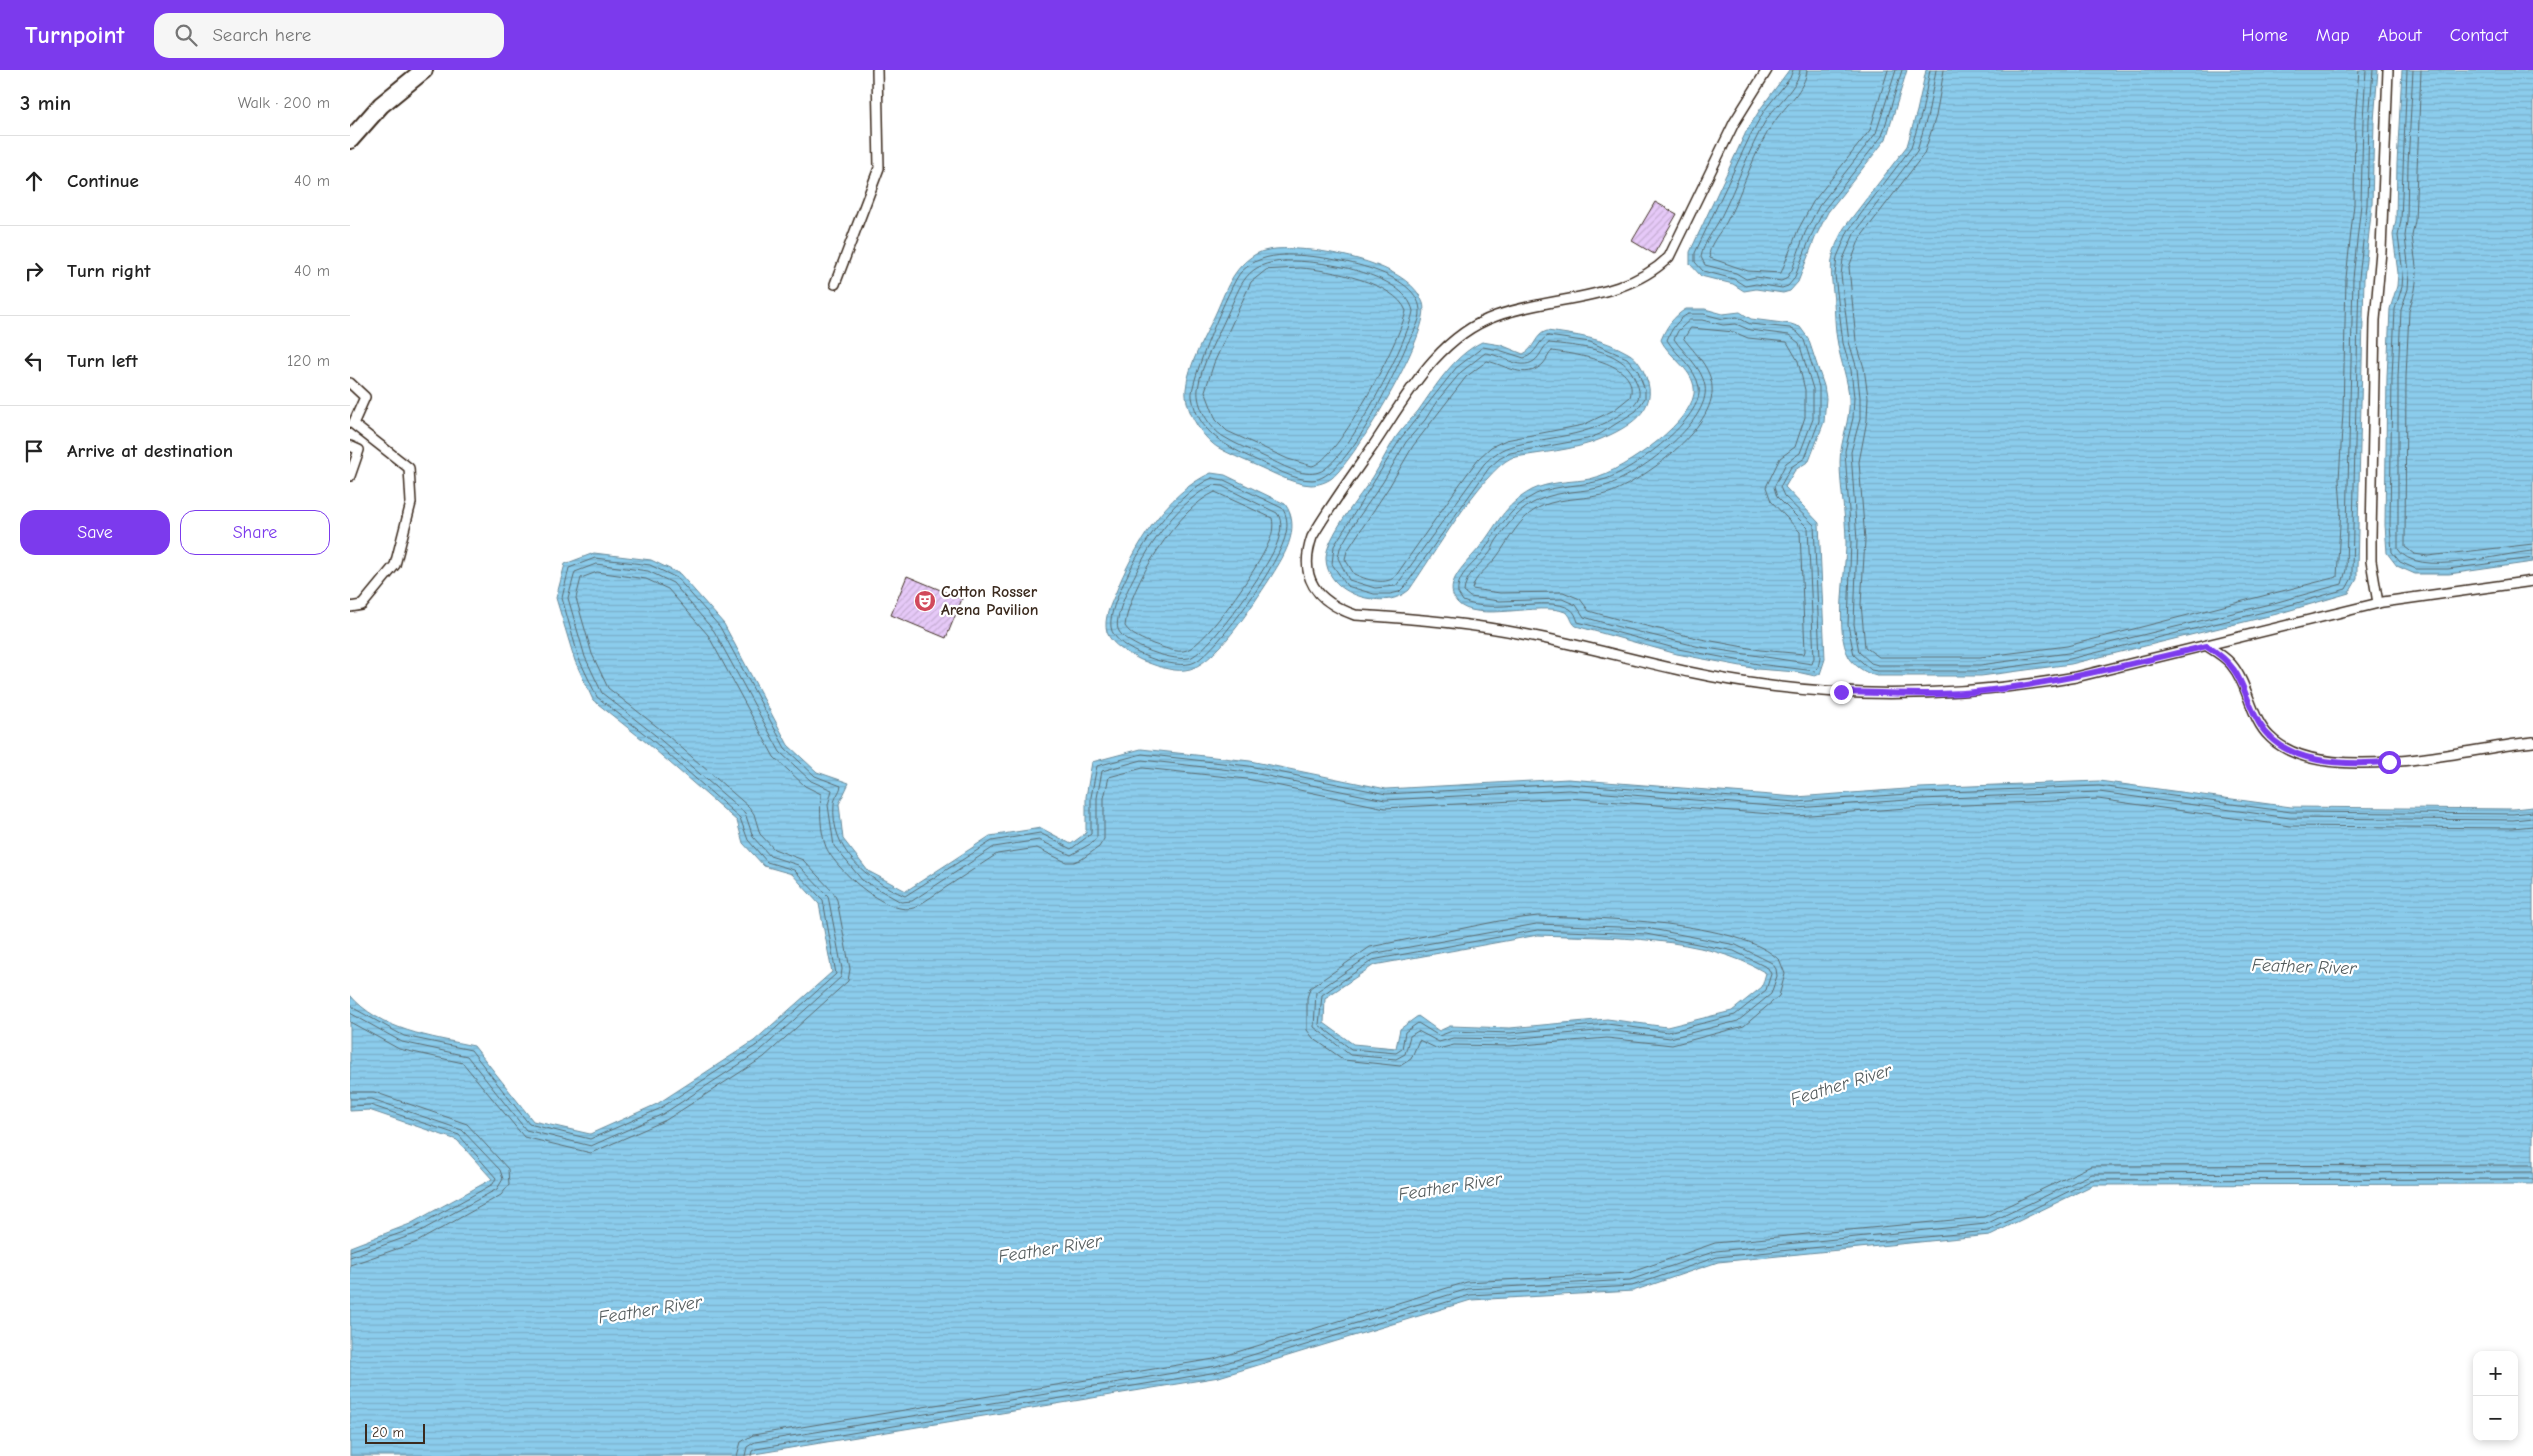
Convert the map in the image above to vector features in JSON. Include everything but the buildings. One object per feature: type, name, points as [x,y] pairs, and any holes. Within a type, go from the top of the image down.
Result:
[{"type":"street","points":[[350,140],[381,105],[424,70]]},
{"type":"lane","points":[[835,284],[879,168],[877,70]]},
{"type":"lane","points":[[1767,70],[1734,122],[1669,257],[1658,268],[1624,286],[1496,316],[1472,327],[1432,361],[1312,537],[1307,552],[1307,567],[1311,584],[1316,591],[1336,608],[1354,615],[1487,627],[1762,685],[1824,691],[1936,694],[2027,686],[2076,677],[2378,603],[2533,581]]},
{"type":"lane","points":[[2378,603],[2372,561],[2371,537],[2375,320],[2381,251],[2388,70]]},
{"type":"lane","points":[[350,383],[365,397],[353,424],[409,468],[411,503],[395,565],[362,606],[350,607]]},
{"type":"lane","points":[[350,476],[359,450],[374,441]]},
{"type":"lane","points":[[350,446],[359,450]]},
{"type":"lane","points":[[2207,646],[2232,665],[2259,723],[2270,737],[2283,747],[2304,756],[2332,762],[2367,763],[2533,742]]},
{"type":"water","points":[[1789,70],[1907,70],[1886,139],[1828,212],[1815,238],[1798,282],[1790,291],[1783,293],[1756,289],[1744,291],[1733,284],[1701,276],[1690,264],[1690,252],[1746,132]]},
{"type":"water","points":[[1926,70],[2378,70],[2374,121],[2372,205],[2364,278],[2357,579],[2349,593],[2277,614],[2071,664],[1981,676],[1877,676],[1861,669],[1851,660],[1845,646],[1841,617],[1846,543],[1840,454],[1848,414],[1849,398],[1836,334],[1832,281],[1833,257],[1844,228],[1907,146]]},
{"type":"water","points":[[2402,70],[2533,70],[2533,562],[2449,574],[2415,574],[2397,566],[2387,553],[2385,525],[2387,377],[2390,309],[2397,286],[2398,273],[2393,235],[2396,220]]},
{"type":"water","points":[[1284,249],[1312,250],[1359,259],[1392,272],[1416,291],[1423,303],[1423,317],[1405,365],[1358,446],[1332,478],[1322,483],[1311,485],[1282,477],[1217,447],[1205,436],[1195,421],[1188,405],[1186,389],[1187,380],[1198,351],[1226,289],[1241,266],[1262,251]]},
{"type":"water","points":[[1686,309],[1705,309],[1723,314],[1740,312],[1751,319],[1791,324],[1800,327],[1808,338],[1824,386],[1826,398],[1824,422],[1809,461],[1795,470],[1785,487],[1819,523],[1825,659],[1820,674],[1815,676],[1797,672],[1757,669],[1677,654],[1576,626],[1567,613],[1554,609],[1478,611],[1466,608],[1457,602],[1453,595],[1452,588],[1458,573],[1514,502],[1532,490],[1545,485],[1584,480],[1614,470],[1649,448],[1679,421],[1689,407],[1694,394],[1694,386],[1687,372],[1661,340],[1671,322]]},
{"type":"water","points":[[1547,331],[1599,341],[1618,348],[1634,357],[1643,370],[1649,389],[1649,399],[1645,408],[1630,423],[1601,439],[1568,449],[1511,458],[1499,467],[1471,498],[1409,590],[1404,594],[1383,600],[1359,596],[1345,590],[1334,580],[1327,567],[1327,550],[1331,540],[1373,477],[1396,437],[1418,411],[1446,372],[1462,355],[1482,342],[1501,345],[1523,354],[1530,349],[1540,335]]},
{"type":"water","points":[[1211,473],[1225,475],[1285,504],[1292,523],[1289,543],[1280,563],[1269,580],[1220,647],[1196,667],[1185,670],[1168,669],[1141,660],[1116,645],[1107,632],[1107,617],[1123,575],[1153,524],[1180,494],[1195,482]]},
{"type":"water","name":"Feather River","points":[[594,553],[651,560],[680,574],[724,624],[788,745],[817,772],[849,783],[839,804],[843,839],[868,871],[906,891],[990,836],[1041,828],[1071,844],[1086,833],[1086,797],[1092,762],[1141,749],[1250,761],[1386,789],[1568,779],[1796,797],[1920,788],[2099,781],[2291,807],[2513,809],[2533,807],[2533,1184],[2093,1185],[1990,1235],[1718,1262],[1633,1291],[1471,1300],[1219,1377],[742,1456],[350,1456],[350,1247],[410,1224],[492,1179],[457,1140],[369,1110],[350,1111],[350,995],[362,1007],[391,1024],[424,1035],[474,1046],[533,1121],[590,1134],[657,1104],[754,1041],[832,972],[819,904],[792,874],[764,866],[743,843],[737,821],[647,743],[593,700],[575,661],[556,598],[565,564]],"holes":[[[1538,935],[1625,938],[1686,945],[1714,951],[1766,973],[1762,987],[1732,1011],[1667,1027],[1607,1019],[1510,1028],[1450,1026],[1439,1031],[1418,1016],[1400,1029],[1396,1048],[1353,1044],[1324,1023],[1325,998],[1374,965]]]},
{"type":"place","name":"Cotton Rosser Arena Pavilion","points":[[925,601]]},
{"type":"route","points":[[1841,692],[1936,694],[2027,686],[2076,677],[2207,646],[2222,655],[2232,665],[2259,723],[2270,737],[2283,747],[2304,756],[2332,762],[2389,762]]}]
